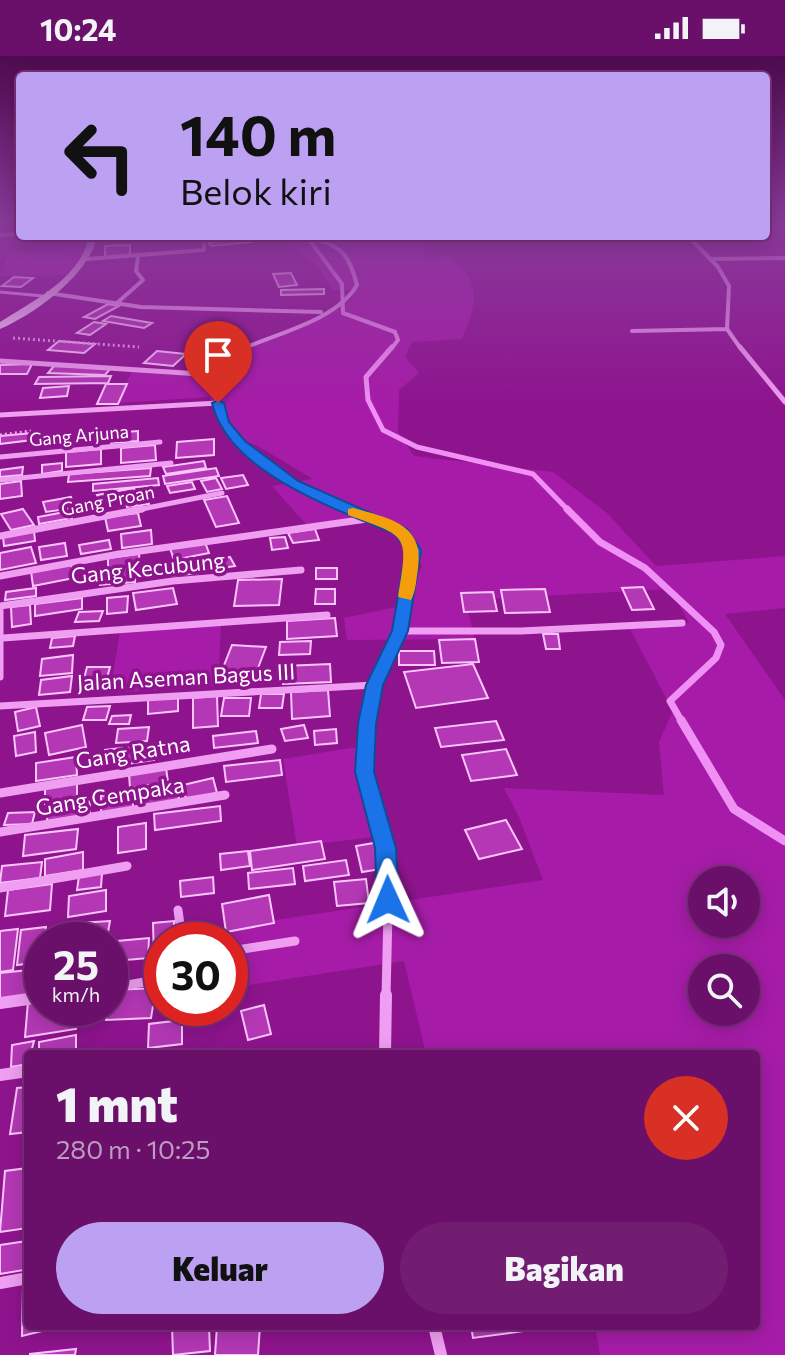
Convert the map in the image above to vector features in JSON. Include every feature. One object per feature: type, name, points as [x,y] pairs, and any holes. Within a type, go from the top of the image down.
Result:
[{"type":"main road","points":[[0,326],[56,285]]},
{"type":"street","points":[[116,303],[138,285]]},
{"type":"street","points":[[357,285],[349,299],[327,312],[230,354],[219,362],[216,375],[223,422],[240,444],[293,484],[402,532],[414,550],[400,631],[374,685],[367,724],[364,772],[389,869],[385,1050]]},
{"type":"street","points":[[728,285],[727,329],[785,402]]},
{"type":"street","points":[[45,294],[156,308],[327,312]]},
{"type":"street","points":[[632,331],[727,329]]},
{"type":"street","points":[[0,361],[216,375]]},
{"type":"street","points":[[0,415],[218,403]]},
{"type":"street","name":"Gang Arjuna","points":[[0,457],[160,442]]},
{"type":"street","points":[[0,480],[171,463]]},
{"type":"street","name":"Gang Proan","points":[[0,536],[222,493]]},
{"type":"street","points":[[0,576],[134,552],[368,518]]},
{"type":"street","name":"Gang Kecubung","points":[[0,606],[173,581],[301,570]]},
{"type":"street","points":[[0,606],[3,638],[0,677]]},
{"type":"street","points":[[3,638],[327,615]]},
{"type":"street","points":[[400,631],[521,631],[682,623]]},
{"type":"street","name":"Jalan Aseman Bagus III","points":[[0,706],[374,685]]},
{"type":"street","name":"Gang Ratna","points":[[0,793],[272,749]]},
{"type":"street","name":"Gang Cempaka","points":[[0,832],[225,795]]},
{"type":"street","points":[[0,888],[127,866]]},
{"type":"street","points":[[178,910],[180,922]]},
{"type":"street","points":[[248,948],[295,941]]},
{"type":"street","points":[[0,1003],[24,1000]]},
{"type":"street","points":[[0,1075],[24,1072]]},
{"type":"street","points":[[0,1283],[24,1279]]},
{"type":"street","points":[[435,1330],[441,1355]]},
{"type":"lane","points":[[0,292],[45,294]]},
{"type":"path","points":[[0,337],[139,347]]},
{"type":"shaded area","points":[[329,285],[472,285],[472,314],[462,339],[412,342],[405,357],[419,373],[399,390],[398,432],[414,456],[553,472],[607,513],[656,566],[785,556],[785,608],[725,614],[785,700],[785,1355],[600,1355],[596,1330],[760,1330],[760,1050],[425,1050],[404,961],[248,985],[248,924],[543,880],[519,817],[504,788],[664,795],[659,742],[673,711],[629,627],[689,623],[671,589],[465,600],[475,639],[347,640],[344,618],[401,606],[422,566],[400,529],[351,521],[306,524],[272,486],[313,479],[256,445],[234,439],[209,397],[118,403],[131,372],[212,374],[250,345],[328,313],[353,298],[353,290],[332,290]]},
{"type":"shaded area","points":[[221,625],[218,686],[110,693],[120,631]]},
{"type":"shaded area","points":[[363,746],[383,836],[297,846],[283,759]]},
{"type":"building","points":[[324,289],[324,294],[281,295],[281,290]]},
{"type":"building","points":[[108,304],[119,306],[95,319],[84,317]]},
{"type":"building","points":[[111,316],[152,323],[144,328],[103,321]]},
{"type":"building","points":[[94,322],[106,324],[90,335],[77,333]]},
{"type":"building","points":[[59,341],[95,344],[84,353],[48,350]]},
{"type":"building","points":[[157,351],[186,354],[173,366],[144,363]]},
{"type":"building","points":[[32,364],[27,374],[0,374],[0,365]]},
{"type":"building","points":[[54,366],[111,368],[105,375],[48,373]]},
{"type":"building","points":[[111,376],[108,383],[35,384],[39,377]]},
{"type":"building","points":[[106,384],[127,384],[118,404],[97,404]]},
{"type":"building","points":[[69,386],[67,396],[40,398],[43,388]]},
{"type":"building","points":[[138,431],[138,441],[111,443],[111,433]]},
{"type":"building","points":[[32,433],[32,440],[0,444],[0,436]]},
{"type":"building","points":[[214,439],[214,455],[176,458],[177,442]]},
{"type":"building","points":[[155,445],[156,460],[121,463],[121,448]]},
{"type":"building","points":[[101,449],[101,464],[66,467],[66,452]]},
{"type":"building","points":[[204,461],[206,468],[166,474],[163,467]]},
{"type":"building","points":[[62,463],[62,471],[42,474],[42,465]]},
{"type":"building","points":[[23,467],[22,475],[0,477],[0,470]]},
{"type":"building","points":[[151,468],[150,476],[68,482],[69,474]]},
{"type":"building","points":[[216,468],[219,476],[165,484],[163,476]]},
{"type":"building","points":[[243,475],[248,485],[226,489],[221,478]]},
{"type":"building","points":[[158,478],[159,485],[93,491],[93,484]]},
{"type":"building","points":[[216,478],[222,489],[207,492],[201,481]]},
{"type":"building","points":[[21,481],[22,496],[0,499],[0,484]]},
{"type":"building","points":[[192,482],[195,489],[170,493],[167,486]]},
{"type":"building","points":[[134,488],[137,495],[100,501],[97,495]]},
{"type":"building","points":[[146,496],[149,504],[127,507],[124,499]]},
{"type":"building","points":[[227,496],[239,523],[216,527],[204,500]]},
{"type":"building","points":[[71,497],[74,508],[46,512],[43,502]]},
{"type":"building","points":[[23,509],[34,525],[11,530],[1,514]]},
{"type":"building","points":[[70,511],[72,518],[39,524],[38,517]]},
{"type":"building","points":[[138,513],[141,526],[108,531],[105,517]]},
{"type":"building","points":[[315,529],[319,540],[293,543],[288,533]]},
{"type":"building","points":[[151,530],[152,544],[122,548],[121,534]]},
{"type":"building","points":[[34,531],[35,541],[4,546],[3,536]]},
{"type":"building","points":[[285,537],[288,548],[272,550],[270,538]]},
{"type":"building","points":[[109,540],[111,549],[81,554],[79,545]]},
{"type":"building","points":[[205,542],[209,553],[174,560],[170,548]]},
{"type":"building","points":[[65,543],[67,556],[41,560],[39,547]]},
{"type":"building","points":[[31,547],[36,563],[0,570],[0,553]]},
{"type":"building","points":[[139,554],[140,567],[108,570],[108,558]]},
{"type":"building","points":[[230,557],[235,566],[217,569],[212,561]]},
{"type":"building","points":[[71,564],[74,578],[33,586],[31,571]]},
{"type":"building","points":[[197,564],[199,573],[169,576],[168,567]]},
{"type":"building","points":[[316,568],[337,568],[337,579],[316,579]]},
{"type":"building","points":[[136,569],[135,582],[100,585],[100,573]]},
{"type":"building","points":[[282,579],[279,605],[234,606],[238,580]]},
{"type":"building","points":[[643,587],[654,609],[632,610],[622,588]]},
{"type":"building","points":[[36,588],[36,596],[5,600],[6,592]]},
{"type":"building","points":[[173,588],[177,604],[136,610],[133,593]]},
{"type":"building","points":[[316,589],[335,589],[335,604],[315,604]]},
{"type":"building","points":[[545,589],[550,612],[505,613],[501,590]]},
{"type":"building","points":[[493,592],[497,611],[464,612],[461,593]]},
{"type":"building","points":[[128,596],[127,612],[107,614],[107,598]]},
{"type":"building","points":[[82,598],[82,609],[35,616],[35,604]]},
{"type":"building","points":[[30,605],[31,624],[12,627],[11,607]]},
{"type":"building","points":[[103,611],[99,621],[75,622],[79,612]]},
{"type":"building","points":[[335,618],[337,636],[287,639],[287,621]]},
{"type":"building","points":[[543,634],[558,634],[560,649],[546,649]]},
{"type":"building","points":[[75,636],[73,646],[50,648],[52,638]]},
{"type":"building","points":[[475,639],[479,662],[442,663],[439,640]]},
{"type":"building","points":[[311,641],[310,654],[279,655],[280,642]]},
{"type":"building","points":[[232,645],[266,647],[255,676],[221,673]]},
{"type":"building","points":[[399,651],[434,651],[435,665],[399,665]]},
{"type":"building","points":[[73,655],[72,673],[40,676],[42,659]]},
{"type":"building","points":[[330,664],[331,682],[283,684],[284,666]]},
{"type":"building","points":[[473,664],[488,698],[416,708],[404,672]]},
{"type":"building","points":[[87,667],[110,667],[104,689],[81,690]]},
{"type":"building","points":[[72,676],[70,692],[39,695],[41,680]]},
{"type":"building","points":[[328,690],[330,716],[292,719],[291,692]]},
{"type":"building","points":[[261,694],[284,694],[282,708],[259,708]]},
{"type":"building","points":[[217,696],[218,726],[193,728],[193,698]]},
{"type":"building","points":[[178,697],[178,711],[148,714],[148,700]]},
{"type":"building","points":[[224,698],[251,698],[249,716],[221,716]]},
{"type":"building","points":[[110,706],[106,720],[83,720],[87,707]]},
{"type":"building","points":[[36,707],[40,726],[18,731],[15,712]]},
{"type":"building","points":[[131,715],[129,724],[109,724],[112,716]]},
{"type":"building","points":[[496,721],[504,740],[441,747],[435,728]]},
{"type":"building","points":[[82,725],[86,747],[49,755],[45,733]]},
{"type":"building","points":[[304,725],[308,738],[285,741],[281,729]]},
{"type":"building","points":[[149,727],[147,741],[116,743],[118,729]]},
{"type":"building","points":[[336,729],[337,743],[315,745],[314,731]]},
{"type":"building","points":[[256,731],[258,743],[214,748],[213,736]]},
{"type":"building","points":[[35,732],[36,752],[16,756],[14,736]]},
{"type":"building","points":[[154,744],[154,760],[126,764],[126,748]]},
{"type":"building","points":[[122,748],[121,762],[105,764],[105,750]]},
{"type":"building","points":[[506,749],[517,775],[471,781],[462,755]]},
{"type":"building","points":[[76,757],[77,775],[36,781],[36,763]]},
{"type":"building","points":[[280,760],[282,775],[226,782],[224,766]]},
{"type":"building","points":[[166,768],[168,782],[130,788],[129,774]]},
{"type":"building","points":[[213,778],[217,793],[186,800],[183,785]]},
{"type":"building","points":[[77,782],[77,799],[45,804],[45,787]]},
{"type":"building","points":[[177,784],[179,800],[140,807],[138,790]]},
{"type":"building","points":[[133,792],[133,808],[101,813],[101,796]]},
{"type":"building","points":[[90,801],[90,815],[47,821],[48,807]]},
{"type":"building","points":[[220,806],[221,821],[155,830],[154,814]]},
{"type":"building","points":[[35,812],[32,824],[4,825],[8,813]]},
{"type":"building","points":[[506,820],[522,849],[479,859],[465,830]]},
{"type":"building","points":[[146,823],[146,849],[118,853],[118,827]]},
{"type":"building","points":[[78,829],[76,849],[23,856],[25,835]]},
{"type":"building","points":[[321,841],[325,859],[252,870],[250,851]]},
{"type":"building","points":[[374,843],[381,869],[362,872],[356,846]]},
{"type":"building","points":[[248,851],[250,866],[221,870],[220,854]]},
{"type":"building","points":[[83,852],[83,870],[45,876],[45,859]]},
{"type":"building","points":[[346,860],[349,875],[305,881],[303,866]]},
{"type":"building","points":[[42,862],[40,878],[0,883],[2,866]]},
{"type":"building","points":[[293,868],[295,884],[249,889],[248,873]]},
{"type":"building","points":[[102,873],[101,887],[77,890],[79,876]]},
{"type":"building","points":[[213,877],[214,893],[181,897],[180,881]]},
{"type":"building","points":[[366,879],[369,903],[337,906],[334,882]]},
{"type":"building","points":[[52,884],[50,910],[5,916],[8,890]]},
{"type":"building","points":[[106,890],[106,911],[68,917],[69,896]]},
{"type":"building","points":[[269,895],[274,923],[248,928],[248,922],[225,922],[222,904]]},
{"type":"building","points":[[18,929],[13,970],[0,972],[0,931]]},
{"type":"building","points":[[21,930],[24,930],[24,964],[17,965]]},
{"type":"building","points":[[144,938],[144,958],[128,960],[128,940]]},
{"type":"building","points":[[24,971],[24,996],[0,999],[0,973]]},
{"type":"building","points":[[128,989],[144,989],[144,1018],[128,1019]]},
{"type":"building","points":[[264,1005],[271,1034],[248,1040],[245,1026],[248,1026],[248,1009]]},
{"type":"building","points":[[26,1026],[76,1026],[76,1029],[25,1037]]},
{"type":"building","points":[[149,1026],[182,1026],[182,1044],[148,1048]]},
{"type":"building","points":[[76,1035],[76,1050],[39,1050],[39,1042]]},
{"type":"building","points":[[34,1041],[32,1050],[24,1050],[24,1065],[11,1067],[12,1045]]},
{"type":"building","points":[[24,1087],[24,1132],[10,1134],[17,1088]]},
{"type":"building","points":[[24,1169],[24,1229],[0,1232],[5,1171]]},
{"type":"building","points":[[24,1241],[24,1270],[0,1274],[0,1245]]},
{"type":"building","points":[[23,1286],[24,1330],[46,1330],[22,1336]]},
{"type":"building","points":[[172,1330],[209,1330],[210,1351],[173,1355]]},
{"type":"building","points":[[217,1330],[260,1330],[258,1355],[215,1355]]},
{"type":"building","points":[[472,1330],[531,1330],[473,1338]]},
{"type":"building","points":[[76,1349],[75,1355],[30,1355],[30,1354]]},
{"type":"waterway","points":[[342,285],[343,313],[395,332],[398,340],[391,349]]},
{"type":"waterway","points":[[392,347],[366,377],[368,400],[383,430],[417,447],[533,474],[569,511]]},
{"type":"waterway","points":[[569,511],[600,542],[645,568],[714,632],[721,645],[716,658],[670,701],[682,722]]},
{"type":"waterway","points":[[681,720],[734,809],[785,841]]},
{"type":"slow traffic","points":[[353,512],[391,526],[409,538],[414,550],[406,597]]},
{"type":"route","points":[[218,403],[223,422],[240,444],[293,484],[323,500],[402,532],[409,538],[414,550],[400,631],[374,685],[367,724],[364,772],[389,869],[388,900]]}]
